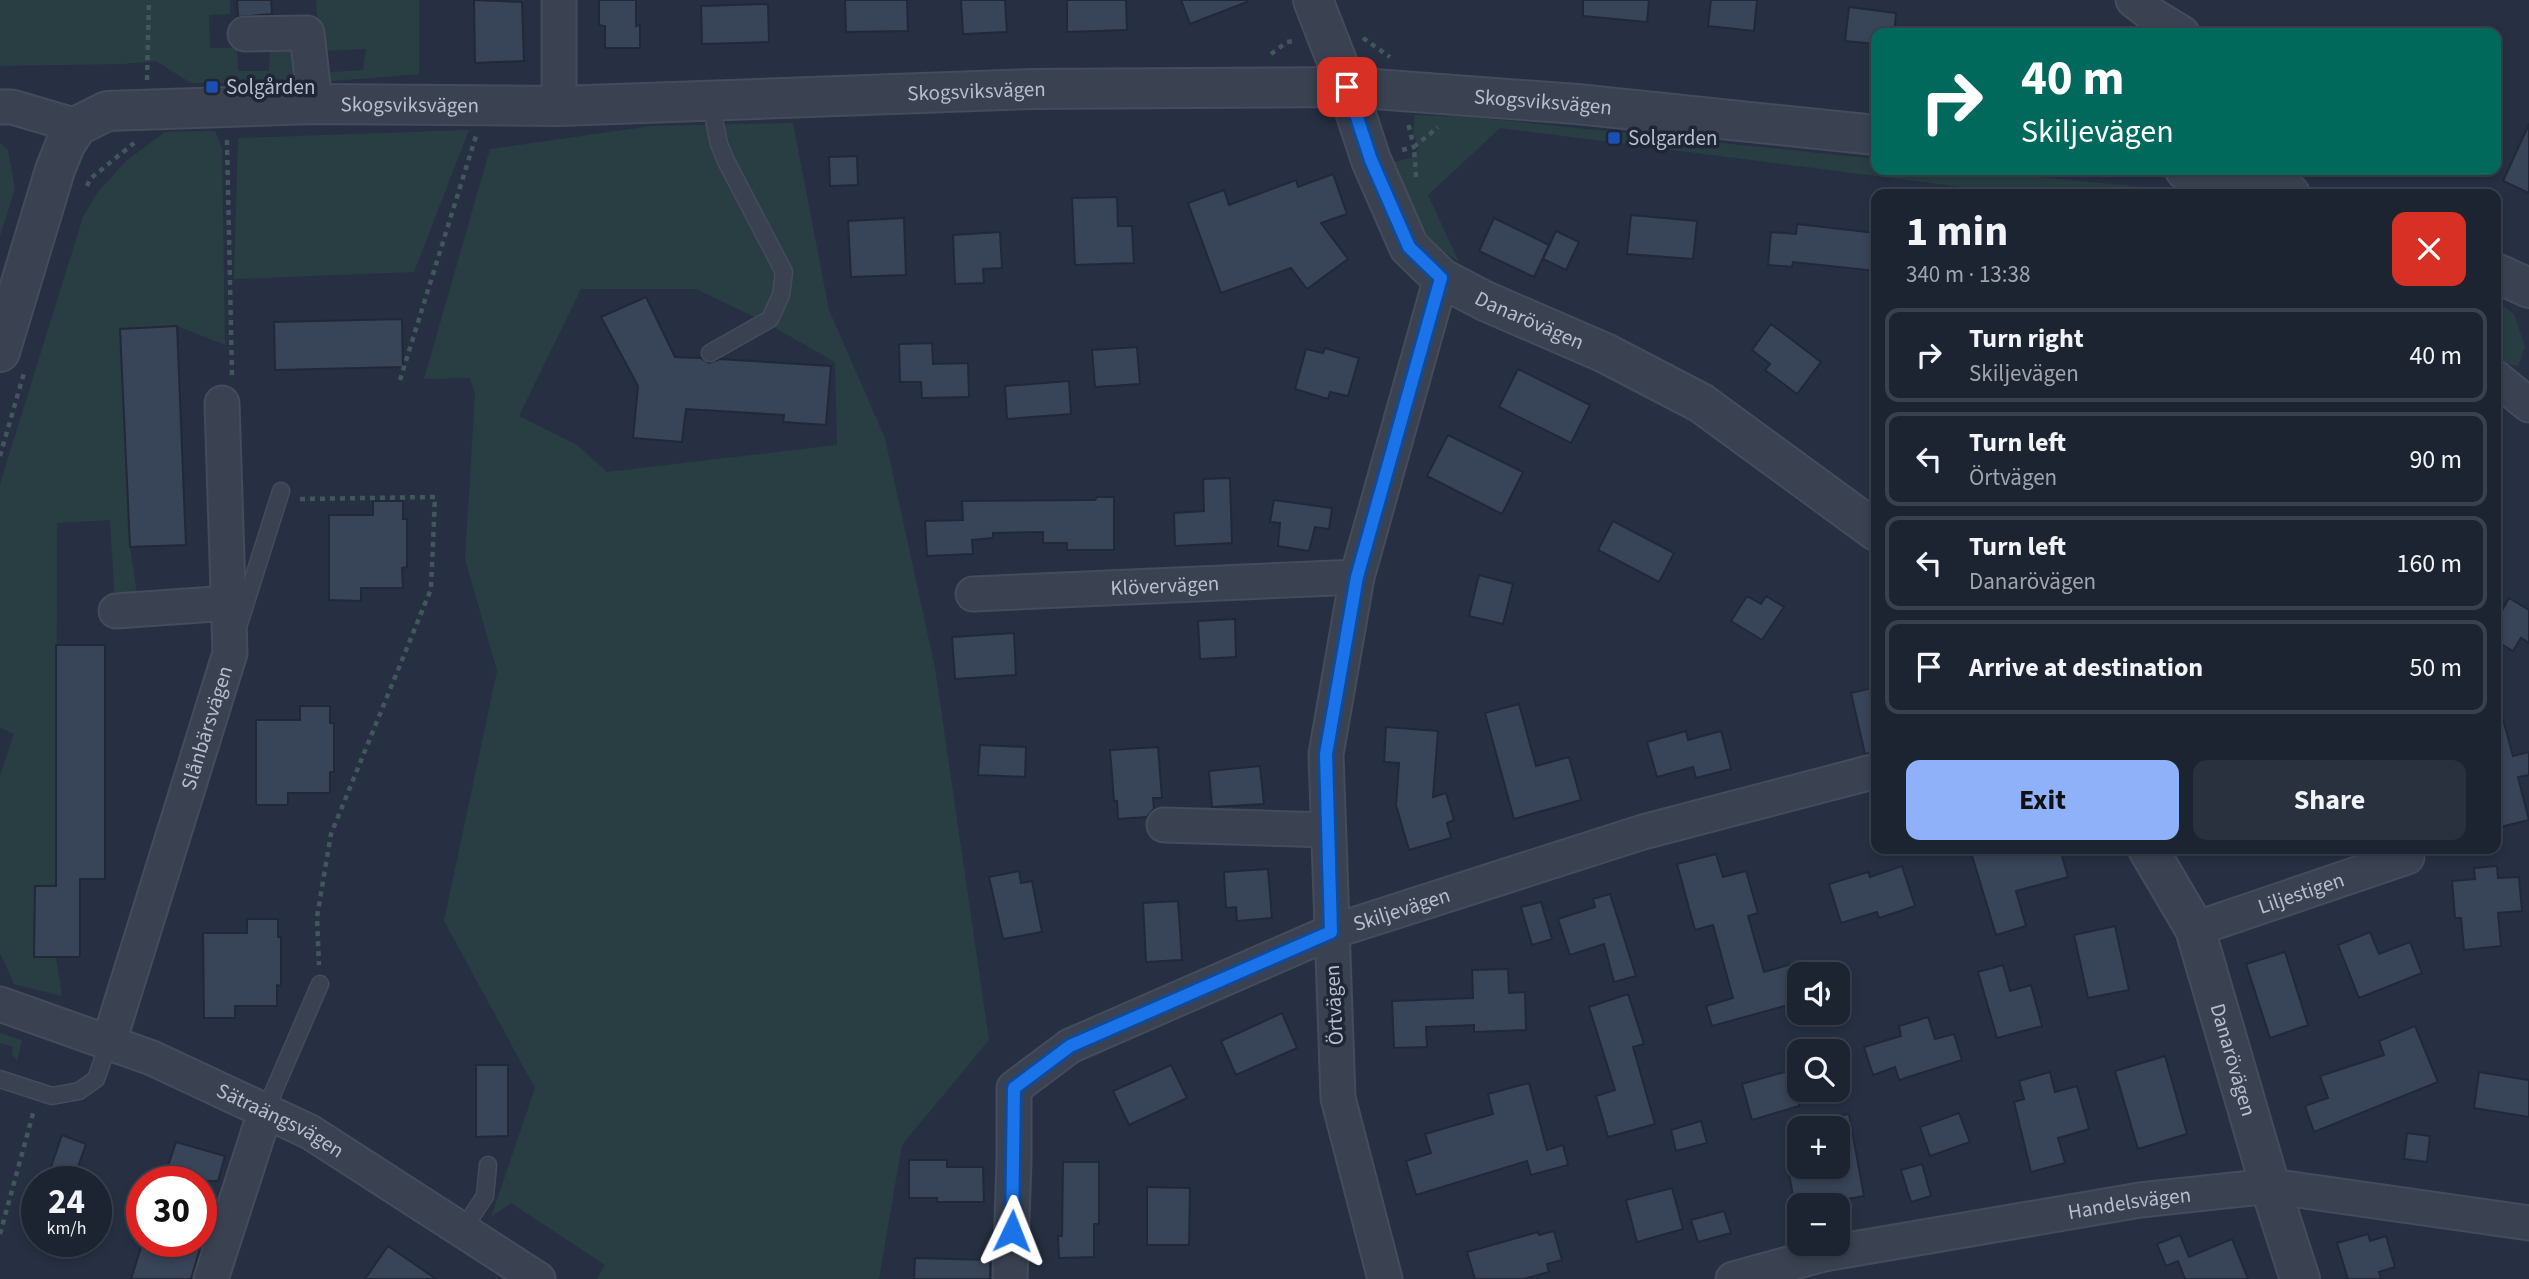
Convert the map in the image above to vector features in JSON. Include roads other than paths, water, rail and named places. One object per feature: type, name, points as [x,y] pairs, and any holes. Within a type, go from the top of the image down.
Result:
[{"type":"street","points":[[559,0],[559,106]]},
{"type":"street","name":"Danarövägen","points":[[1313,0],[1347,87],[1371,160],[1409,247],[1441,278],[1485,301],[1605,353],[1701,403],[1871,527]]},
{"type":"street","points":[[2133,0],[2174,28]]},
{"type":"street","points":[[245,34],[307,33],[315,104]]},
{"type":"street","name":"Skogsviksvägen","points":[[77,126],[107,111],[146,109],[315,104],[559,106],[1033,89],[1347,87],[1577,104],[1871,134]]},
{"type":"street","points":[[0,107],[12,107],[77,126],[65,145],[55,170],[13,358]]},
{"type":"street","points":[[2218,175],[2278,184]]},
{"type":"street","points":[[2501,275],[2529,288]]},
{"type":"street","name":"Örtvägen","points":[[1385,1279],[1338,1098],[1326,754],[1357,577],[1441,278]]},
{"type":"street","points":[[2501,382],[2529,405]]},
{"type":"street","name":"Slånbärsvägen","points":[[109,1042],[230,653],[222,403]]},
{"type":"street","name":"Klövervägen","points":[[973,594],[1357,577]]},
{"type":"street","points":[[116,611],[229,603]]},
{"type":"street","name":"Skiljevägen","points":[[1010,1279],[1014,1088],[1070,1046],[1331,932],[1643,832],[1871,772]]},
{"type":"street","points":[[1164,825],[1328,830]]},
{"type":"street","name":"Danarövägen","points":[[2151,854],[2195,929],[2300,1279]]},
{"type":"street","name":"Liljestigen","points":[[2195,929],[2407,857]]},
{"type":"street","name":"Sätraängsvägen","points":[[0,1004],[152,1058],[266,1109],[310,1132],[463,1228],[538,1279]]},
{"type":"street","points":[[211,1279],[266,1109]]},
{"type":"street","name":"Handelsvägen","points":[[1733,1279],[1826,1267],[2140,1200],[2270,1186],[2529,1223]]},
{"type":"lane","points":[[710,100],[719,144],[726,161],[784,272],[781,295],[770,319],[710,353]]},
{"type":"lane","points":[[230,653],[280,495]]},
{"type":"lane","points":[[266,1109],[320,984]]},
{"type":"lane","points":[[0,1079],[52,1096],[79,1091],[96,1079],[109,1042]]},
{"type":"lane","points":[[463,1228],[485,1196],[488,1166]]},
{"type":"place","name":"Solgården","points":[[212,87]]},
{"type":"place","name":"Solgarden","points":[[1614,138]]}]
